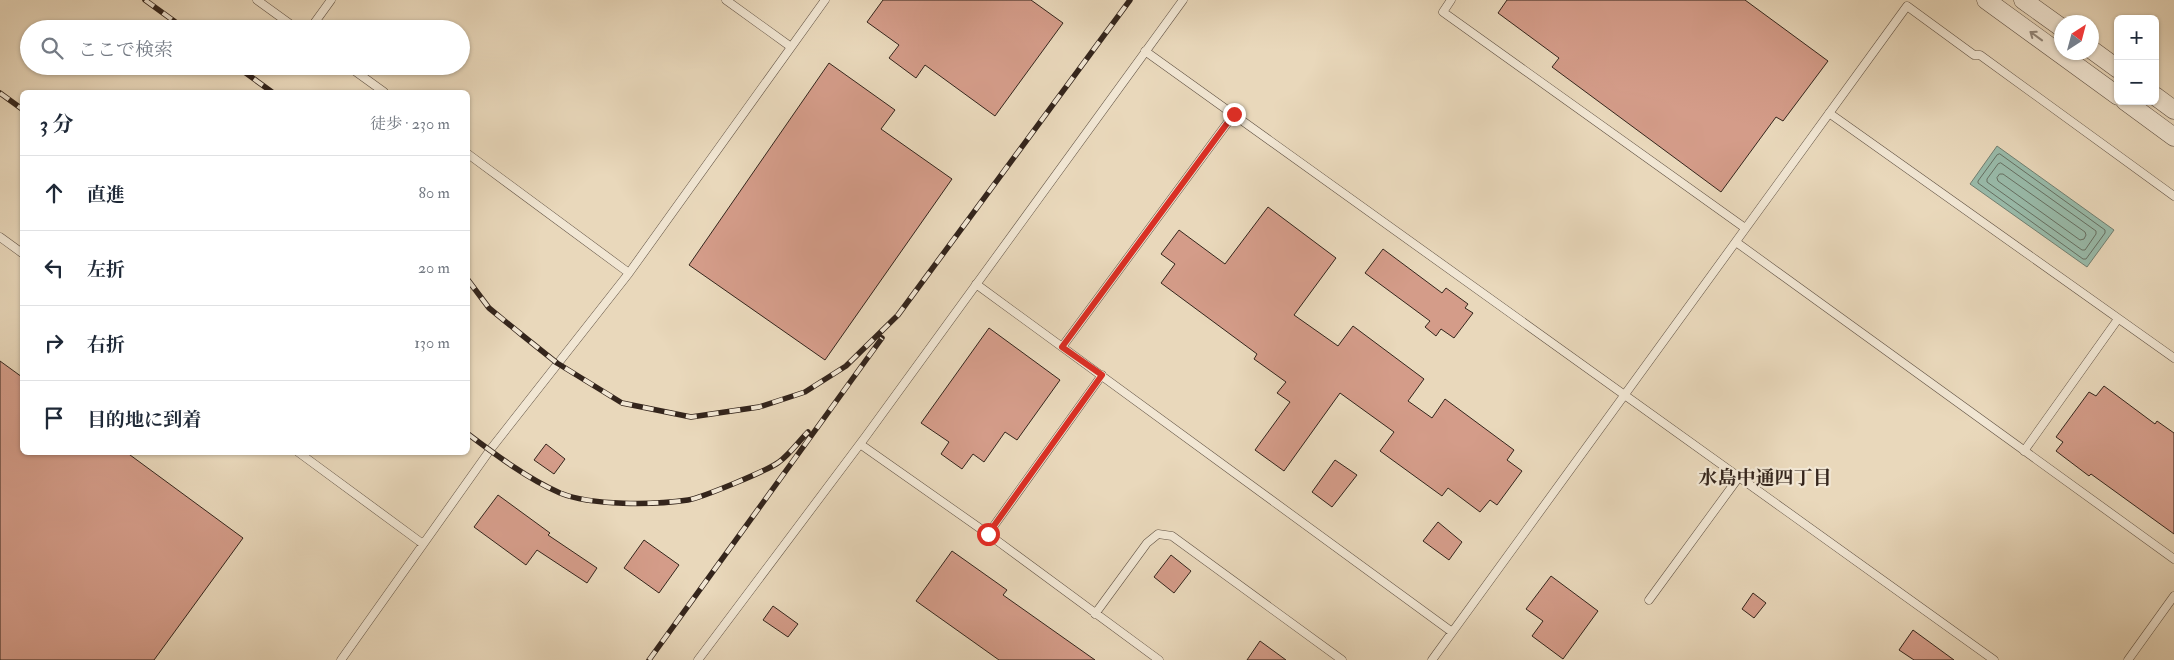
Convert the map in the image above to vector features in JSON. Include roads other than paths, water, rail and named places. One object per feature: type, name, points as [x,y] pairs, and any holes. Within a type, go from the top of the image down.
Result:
[{"type":"street","points":[[1986,0],[2114,93]]},
{"type":"street","points":[[2023,0],[2054,22]]},
{"type":"street","points":[[2099,55],[2114,66]]},
{"type":"street","points":[[2159,99],[2174,110]]},
{"type":"street","points":[[2130,105],[2174,137]]},
{"type":"lane","points":[[257,0],[285,20]]},
{"type":"lane","points":[[317,20],[331,0]]},
{"type":"lane","points":[[726,0],[790,47]]},
{"type":"lane","points":[[341,660],[490,450],[629,273],[825,0]]},
{"type":"lane","points":[[698,660],[860,444],[1183,0]]},
{"type":"lane","points":[[1451,0],[1443,12],[1745,228]]},
{"type":"lane","points":[[1432,660],[1908,2],[1974,55],[1980,55],[2174,196]]},
{"type":"lane","points":[[1145,51],[1994,660]]},
{"type":"lane","points":[[360,75],[381,90]]},
{"type":"lane","points":[[1829,113],[2174,358]]},
{"type":"lane","points":[[1062,347],[1234,114]]},
{"type":"lane","points":[[470,155],[629,273]]},
{"type":"lane","points":[[0,237],[20,252]]},
{"type":"lane","points":[[1736,242],[2174,559]]},
{"type":"lane","points":[[976,284],[1452,632]]},
{"type":"lane","points":[[2024,450],[2118,319]]},
{"type":"lane","points":[[988,534],[1102,375]]},
{"type":"lane","points":[[860,444],[988,534],[1159,660]]},
{"type":"lane","points":[[302,455],[423,544]]},
{"type":"lane","points":[[1649,600],[1738,476]]},
{"type":"lane","points":[[1095,614],[1147,543],[1158,534],[1172,536],[1342,660]]},
{"type":"lane","points":[[2128,660],[2174,596]]},
{"type":"water","points":[[1997,146],[2114,230],[2087,267],[1970,184]]},
{"type":"railway","points":[[145,0],[173,20]]},
{"type":"railway","points":[[470,283],[489,308],[557,363],[622,403],[691,417],[759,407],[805,392],[846,366],[898,315],[1130,0]]},
{"type":"railway","points":[[248,75],[269,90]]},
{"type":"railway","points":[[0,93],[20,108]]},
{"type":"railway","points":[[649,660],[882,338]]},
{"type":"railway","points":[[470,435],[524,474],[560,493],[606,502],[658,503],[688,500],[773,466],[791,451],[808,432]]},
{"type":"district","name":"水島中通四丁目","points":[[1765,477]]}]
